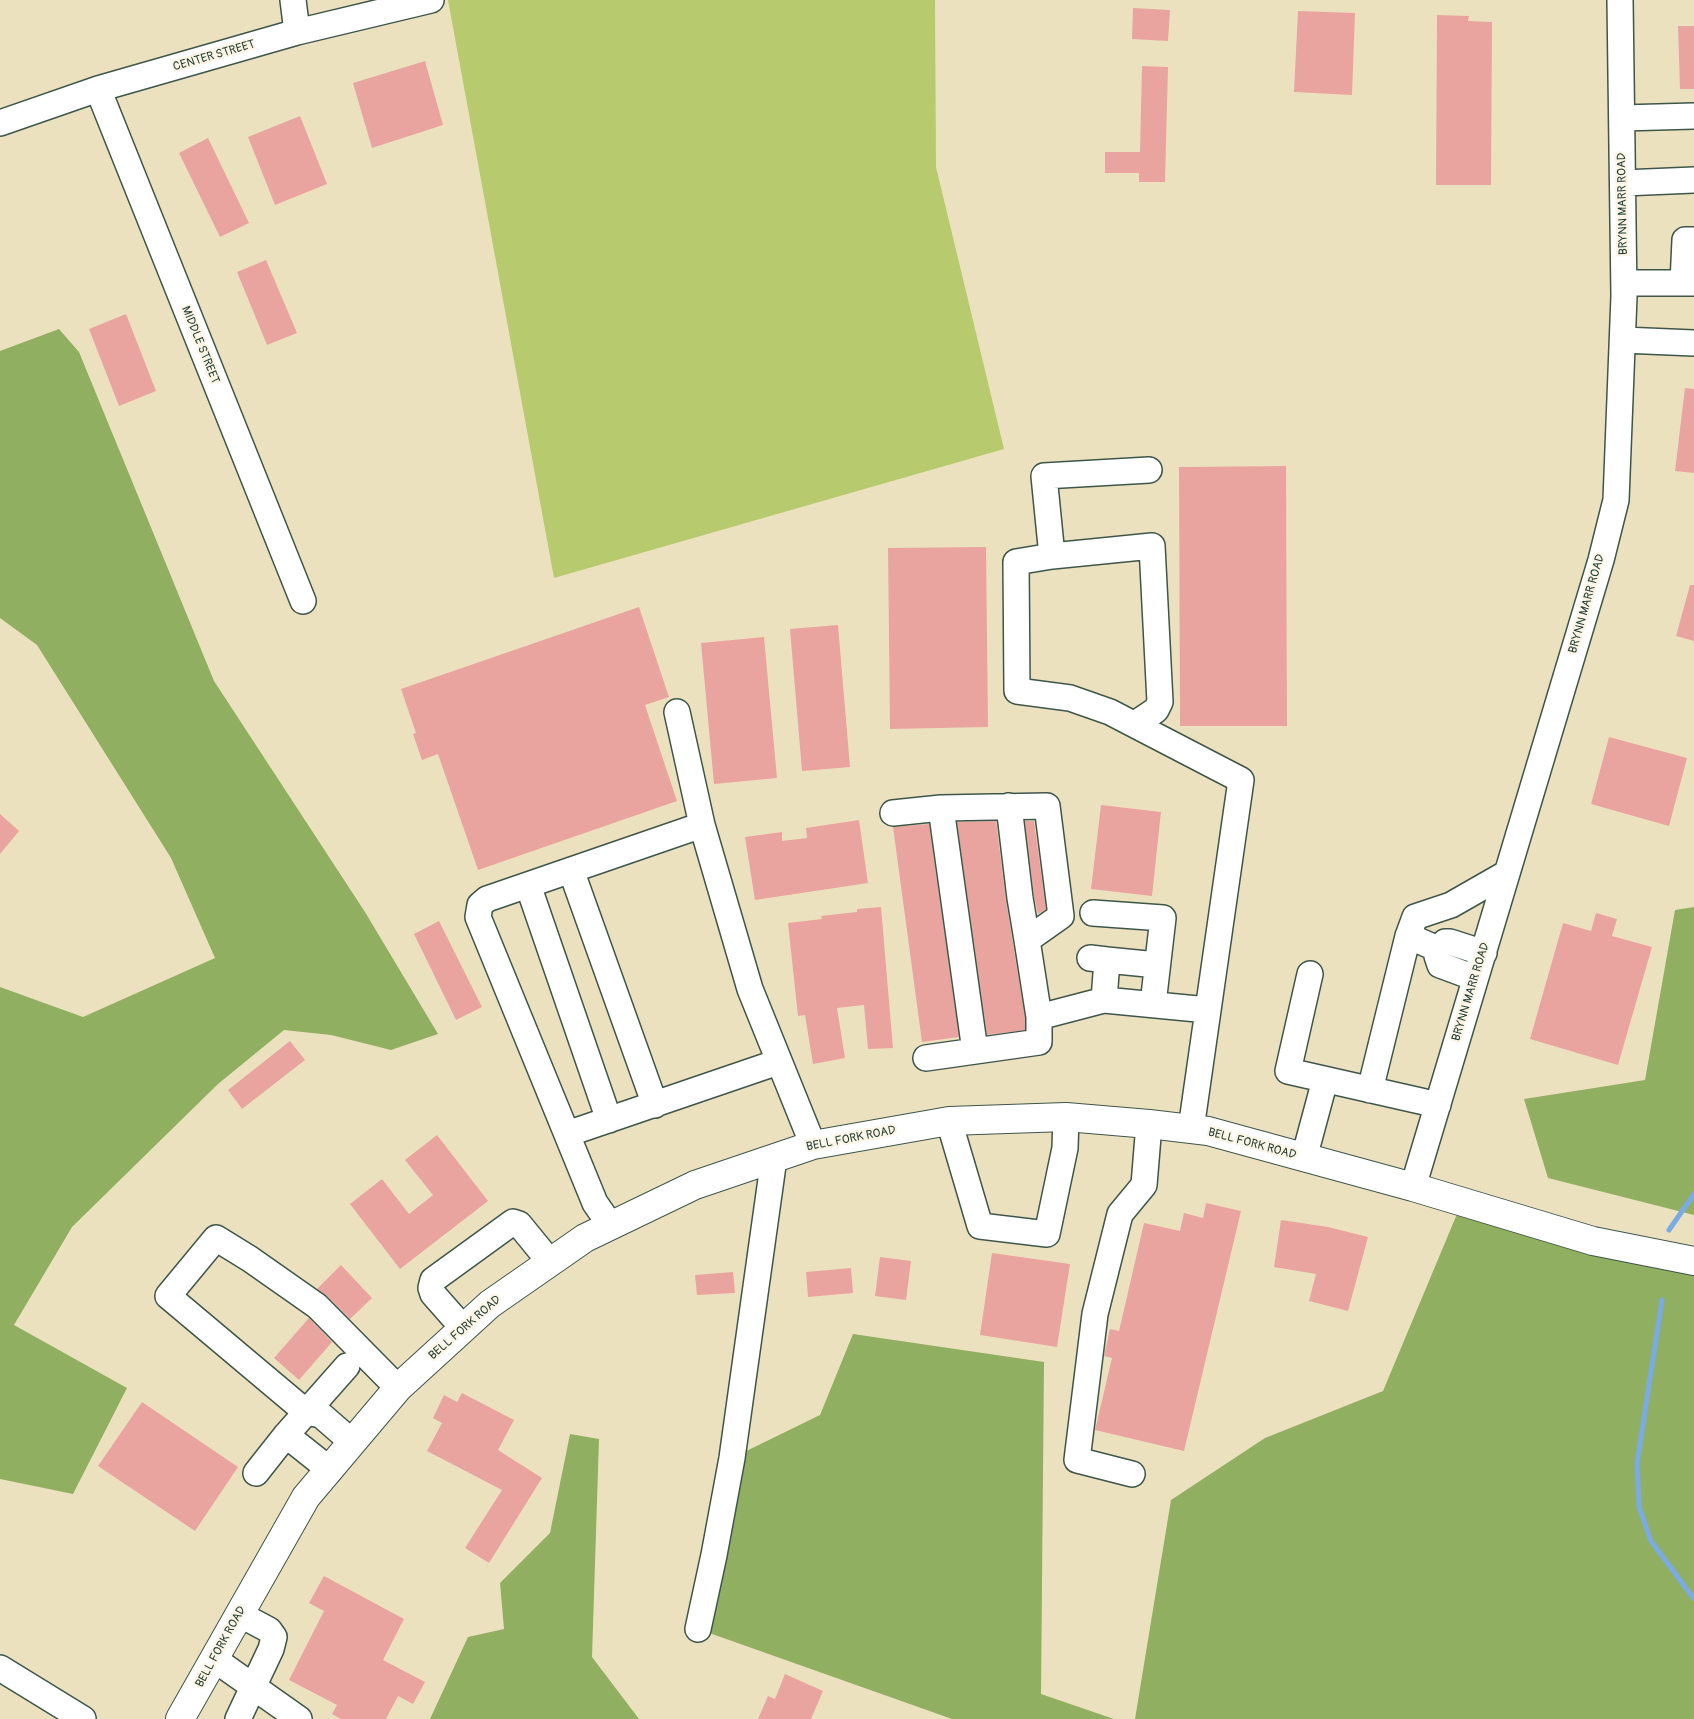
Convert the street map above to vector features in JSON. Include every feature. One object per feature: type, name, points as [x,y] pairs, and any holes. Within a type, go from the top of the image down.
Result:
[{"type":"main road","name":"BELL FORK ROAD","points":[[180,1719],[306,1497],[398,1388],[463,1328],[490,1304],[585,1238],[696,1185],[813,1145],[949,1121],[1066,1117],[1208,1131],[1413,1188],[1593,1241],[1694,1261]]},
{"type":"street","points":[[292,0],[298,32]]},
{"type":"street","name":"CENTER STREET","points":[[0,123],[98,89],[298,32],[431,0]]},
{"type":"street","name":"BRYNN MARR ROAD","points":[[1413,1188],[1601,560],[1616,500],[1624,283],[1620,0]]},
{"type":"street","name":"MIDDLE STREET","points":[[98,89],[303,600]]},
{"type":"street","points":[[1622,118],[1694,116]]},
{"type":"street","points":[[1623,183],[1694,180]]},
{"type":"street","points":[[1624,283],[1688,283],[1685,240],[1694,240]]},
{"type":"street","points":[[1623,340],[1694,343]]},
{"type":"street","points":[[1052,556],[1044,476],[1149,470]]},
{"type":"street","points":[[1135,724],[1156,710],[1160,702],[1152,546],[1052,556],[1016,562],[1017,692],[1070,698],[1110,712],[1241,780],[1191,1129]]},
{"type":"street","points":[[677,712],[702,825],[750,990],[813,1145]]},
{"type":"street","points":[[926,1058],[1039,1042],[1039,1018],[1020,898],[1009,806]]},
{"type":"street","points":[[892,813],[941,808],[1047,806],[1061,916],[1027,940]]},
{"type":"street","points":[[941,808],[975,1051]]},
{"type":"street","points":[[611,1226],[595,1203],[478,917],[480,905],[487,900],[528,885],[702,825]]},
{"type":"street","points":[[572,870],[655,1105]]},
{"type":"street","points":[[1370,1090],[1408,936],[1415,917],[1451,905],[1507,873]]},
{"type":"street","points":[[528,885],[609,1120]]},
{"type":"street","points":[[1093,913],[1163,918],[1153,1004]]},
{"type":"street","points":[[1408,936],[1438,948]]},
{"type":"street","points":[[1475,978],[1440,965],[1437,956],[1438,948],[1445,942],[1450,942],[1484,953]]},
{"type":"street","points":[[1104,1000],[1098,959],[1157,965]]},
{"type":"street","points":[[1310,974],[1288,1071],[1438,1105]]},
{"type":"street","points":[[1039,1018],[1104,1000],[1208,1010]]},
{"type":"street","points":[[567,1134],[778,1062]]},
{"type":"street","points":[[1304,1158],[1325,1080]]},
{"type":"street","points":[[949,1121],[980,1226],[1047,1234],[1065,1148],[1066,1117]]},
{"type":"street","points":[[1132,1474],[1077,1460],[1095,1314],[1120,1214],[1144,1185],[1148,1124]]},
{"type":"street","points":[[698,1629],[732,1458],[774,1158]]},
{"type":"street","points":[[463,1328],[433,1294],[431,1288],[433,1280],[513,1222],[519,1224],[550,1262]]},
{"type":"street","points":[[352,1442],[321,1415],[306,1412],[168,1296],[216,1238],[258,1264],[317,1306],[398,1388]]},
{"type":"street","points":[[256,1473],[286,1435],[347,1366]]},
{"type":"street","points":[[286,1435],[330,1470]]},
{"type":"street","points":[[238,1719],[271,1649],[274,1637],[269,1630],[239,1614]]},
{"type":"street","points":[[214,1659],[299,1719]]},
{"type":"street","points":[[0,1668],[83,1719]]},
{"type":"green space","points":[[448,0],[935,0],[936,167],[1004,449],[554,578]]},
{"type":"green space","points":[[59,329],[79,352],[214,681],[365,912],[438,1034],[391,1050],[331,1035],[284,1030],[218,1084],[72,1227],[14,1325],[127,1388],[73,1494],[0,1479],[0,987],[83,1017],[215,958],[171,858],[37,645],[0,618],[0,351]]},
{"type":"green space","points":[[1694,907],[1694,1215],[1548,1178],[1524,1099],[1645,1080],[1675,910]]},
{"type":"green space","points":[[1462,1202],[1694,1257],[1694,1719],[1135,1719],[1171,1500],[1265,1438],[1383,1391]]},
{"type":"green space","points":[[853,1334],[1044,1362],[1041,1694],[1114,1719],[952,1719],[698,1629],[732,1458],[820,1415]]},
{"type":"green space","points":[[570,1434],[599,1439],[592,1657],[639,1719],[430,1719],[468,1637],[504,1629],[500,1583],[550,1533]]},
{"type":"building","points":[[1133,8],[1170,10],[1168,41],[1132,39]]},
{"type":"building","points":[[1298,11],[1355,13],[1352,95],[1294,92]]},
{"type":"building","points":[[1437,15],[1469,16],[1468,21],[1492,22],[1491,185],[1436,185]]},
{"type":"building","points":[[1678,26],[1694,26],[1694,89],[1680,89]]},
{"type":"building","points":[[425,61],[443,125],[372,148],[353,83]]},
{"type":"building","points":[[1142,66],[1168,67],[1165,182],[1139,182],[1139,173],[1105,173],[1105,152],[1140,152]]},
{"type":"building","points":[[300,116],[327,184],[275,205],[248,137]]},
{"type":"building","points":[[208,138],[249,223],[220,237],[179,153]]},
{"type":"building","points":[[266,260],[297,333],[267,345],[237,272]]},
{"type":"building","points":[[126,314],[156,391],[119,406],[89,329]]},
{"type":"building","points":[[1685,388],[1694,389],[1694,473],[1675,471]]},
{"type":"building","points":[[1286,466],[1287,726],[1180,726],[1179,467]]},
{"type":"building","points":[[986,547],[988,727],[890,729],[888,548]]},
{"type":"building","points":[[1690,585],[1694,585],[1694,641],[1676,636]]},
{"type":"building","points":[[639,607],[669,697],[645,705],[677,801],[478,870],[438,754],[422,760],[413,734],[416,733],[401,689]]},
{"type":"building","points":[[838,625],[850,767],[802,771],[790,629]]},
{"type":"building","points":[[764,637],[777,778],[714,784],[701,643]]},
{"type":"building","points":[[1609,737],[1687,758],[1669,826],[1591,804]]},
{"type":"building","points":[[1101,805],[1161,812],[1152,896],[1091,889]]},
{"type":"building","points":[[0,814],[19,831],[0,854]]},
{"type":"building","points":[[859,820],[868,883],[755,900],[745,837],[782,832],[782,841],[807,838],[806,828]]},
{"type":"building","points":[[996,821],[1006,900],[1025,1018],[1025,1030],[987,1035],[957,822]]},
{"type":"building","points":[[1025,821],[1034,821],[1046,909],[1038,914],[1034,896]]},
{"type":"building","points":[[929,824],[959,1037],[922,1042],[893,827]]},
{"type":"building","points":[[881,907],[893,1048],[868,1049],[864,1005],[837,1008],[845,1058],[813,1064],[805,1015],[798,1016],[788,923],[822,919],[821,916],[857,912],[857,909]]},
{"type":"building","points":[[1596,913],[1617,919],[1612,936],[1652,947],[1618,1065],[1530,1039],[1563,923],[1591,931]]},
{"type":"building","points":[[439,921],[482,1007],[456,1020],[414,934]]},
{"type":"building","points":[[290,1041],[305,1060],[242,1109],[228,1090]]},
{"type":"building","points":[[437,1135],[488,1201],[400,1269],[350,1204],[382,1179],[409,1214],[433,1195],[405,1160]]},
{"type":"building","points":[[1206,1203],[1241,1211],[1184,1451],[1095,1430],[1112,1358],[1104,1356],[1110,1329],[1119,1331],[1144,1223],[1180,1231],[1184,1213],[1203,1218]]},
{"type":"building","points":[[1281,1220],[1328,1227],[1368,1237],[1348,1311],[1309,1301],[1316,1274],[1274,1267]]},
{"type":"building","points":[[992,1253],[1070,1264],[1057,1347],[980,1335]]},
{"type":"building","points":[[880,1257],[911,1261],[906,1300],[875,1296]]},
{"type":"building","points":[[341,1265],[372,1298],[350,1319],[327,1296],[317,1289]]},
{"type":"building","points":[[851,1268],[853,1293],[808,1297],[806,1272]]},
{"type":"building","points":[[733,1272],[735,1293],[697,1295],[695,1275]]},
{"type":"building","points":[[309,1318],[332,1342],[299,1380],[274,1358]]},
{"type":"building","points":[[462,1393],[514,1420],[498,1450],[542,1478],[489,1563],[465,1548],[502,1490],[427,1451],[442,1423],[433,1418],[444,1395],[457,1402]]},
{"type":"building","points":[[142,1402],[238,1467],[195,1531],[98,1466]]},
{"type":"building","points":[[324,1576],[404,1619],[383,1660],[425,1682],[413,1704],[398,1696],[386,1719],[341,1719],[332,1714],[337,1705],[289,1680],[324,1611],[309,1603]]},
{"type":"building","points":[[785,1674],[823,1691],[811,1719],[758,1719],[768,1696],[775,1699]]},
{"type":"waterway","points":[[1669,1230],[1694,1194]]},
{"type":"waterway","points":[[1662,1300],[1637,1463],[1639,1507],[1651,1541],[1694,1599]]}]
